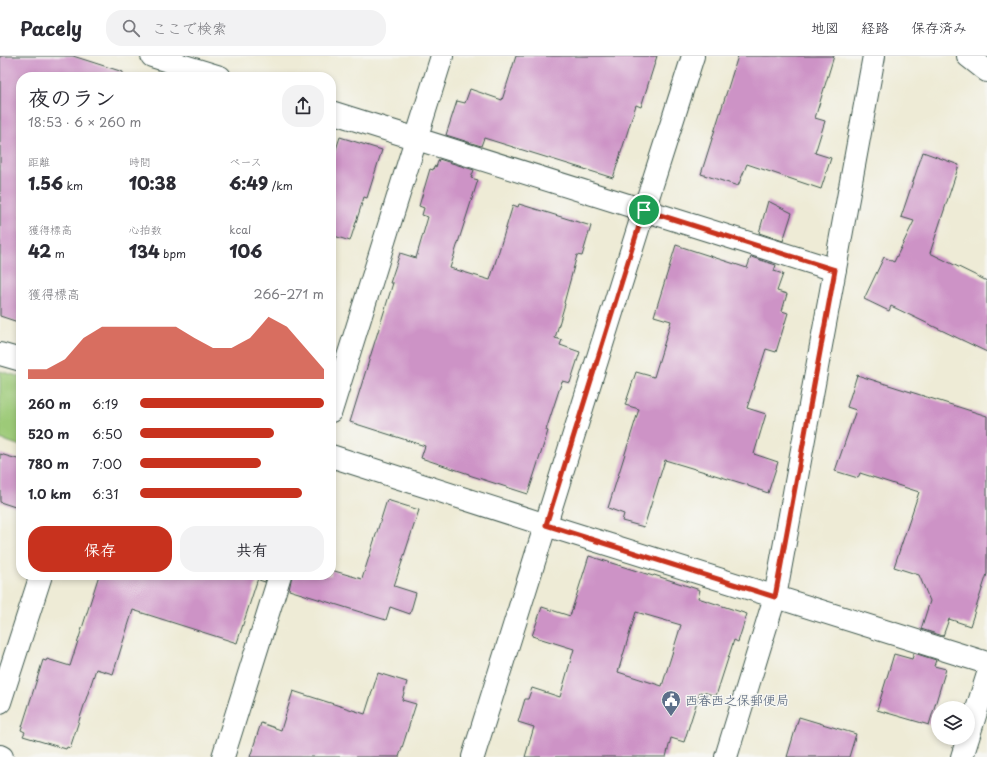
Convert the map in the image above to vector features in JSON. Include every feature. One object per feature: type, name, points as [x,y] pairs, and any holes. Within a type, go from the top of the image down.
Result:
[{"type":"street","points":[[152,56],[200,68]]},
{"type":"street","points":[[336,394],[442,56]]},
{"type":"street","points":[[473,757],[693,56]]},
{"type":"street","points":[[726,757],[775,597],[874,56]]},
{"type":"street","points":[[968,56],[987,71]]},
{"type":"street","points":[[336,114],[835,270]]},
{"type":"street","points":[[0,354],[16,359]]},
{"type":"street","points":[[336,458],[987,665],[975,711]]},
{"type":"street","points":[[0,702],[39,580]]},
{"type":"street","points":[[223,757],[278,580]]},
{"type":"street","points":[[962,757],[966,745]]},
{"type":"green space","points":[[0,371],[16,376],[16,444],[0,439]]},
{"type":"building","points":[[0,56],[73,56],[123,72],[16,72],[16,321],[0,316]]},
{"type":"building","points":[[516,56],[657,56],[641,107],[636,105],[613,178],[484,138],[481,146],[446,135],[457,101],[465,103],[470,89],[502,100]]},
{"type":"building","points":[[738,56],[834,56],[815,118],[825,121],[815,153],[831,158],[821,189],[747,164],[738,186],[701,174]]},
{"type":"building","points":[[340,137],[382,150],[367,198],[364,197],[350,241],[336,237],[336,149]]},
{"type":"building","points":[[923,152],[959,165],[930,253],[987,281],[987,352],[891,306],[889,311],[864,299],[884,257],[894,262],[914,221],[901,217]]},
{"type":"building","points":[[439,159],[474,170],[471,178],[478,180],[450,268],[490,280],[513,205],[518,207],[519,204],[591,226],[582,256],[577,255],[555,338],[562,340],[560,345],[580,352],[570,383],[562,381],[546,430],[548,431],[528,494],[421,458],[425,446],[350,422],[393,283],[390,283],[400,253],[416,258],[428,217],[422,215],[424,208],[419,206],[430,169],[433,170],[434,166],[436,167]]},
{"type":"building","points":[[768,201],[792,213],[783,241],[759,233]]},
{"type":"building","points":[[676,245],[747,268],[751,257],[776,265],[774,271],[783,274],[777,291],[787,294],[782,311],[788,313],[776,352],[766,349],[747,408],[766,414],[754,454],[778,462],[768,493],[748,485],[665,460],[644,527],[622,521],[624,514],[608,508],[639,409],[625,405],[636,372],[654,377],[671,321],[654,316]]},
{"type":"building","points":[[857,375],[987,416],[987,574],[970,626],[949,619],[943,636],[921,629],[930,601],[919,575],[894,567],[919,492],[860,473],[858,478],[835,471],[856,410],[847,407]]},
{"type":"building","points":[[0,454],[16,459],[16,507],[0,502]]},
{"type":"building","points":[[387,500],[419,510],[394,586],[416,593],[410,614],[390,607],[386,620],[289,590],[291,580],[336,580],[336,571],[362,579]]},
{"type":"building","points":[[589,556],[700,590],[698,598],[747,614],[738,642],[734,640],[716,696],[700,692],[684,742],[671,738],[666,757],[525,757],[534,727],[518,722],[525,699],[528,699],[532,688],[560,697],[574,649],[532,636],[542,607],[570,616]],"holes":[[[636,612],[681,625],[662,686],[618,672]]]},
{"type":"building","points":[[97,580],[257,580],[237,643],[133,610],[113,674],[96,669],[70,748],[67,747],[66,749],[23,736],[25,732],[21,730],[43,660],[46,661],[47,659],[70,666]]},
{"type":"building","points":[[914,653],[936,660],[934,666],[946,669],[936,701],[931,701],[931,718],[929,725],[877,710],[894,654],[912,659]]},
{"type":"building","points":[[378,673],[407,682],[402,700],[416,704],[399,757],[250,757],[261,723],[281,730],[293,691],[365,714]]},
{"type":"building","points":[[799,717],[856,734],[849,757],[787,757]]},
{"type":"place","name":"西春西之保郵便局","points":[[671,717]]},
{"type":"route","points":[[644,210],[835,270],[775,597],[546,525],[644,210]]}]
